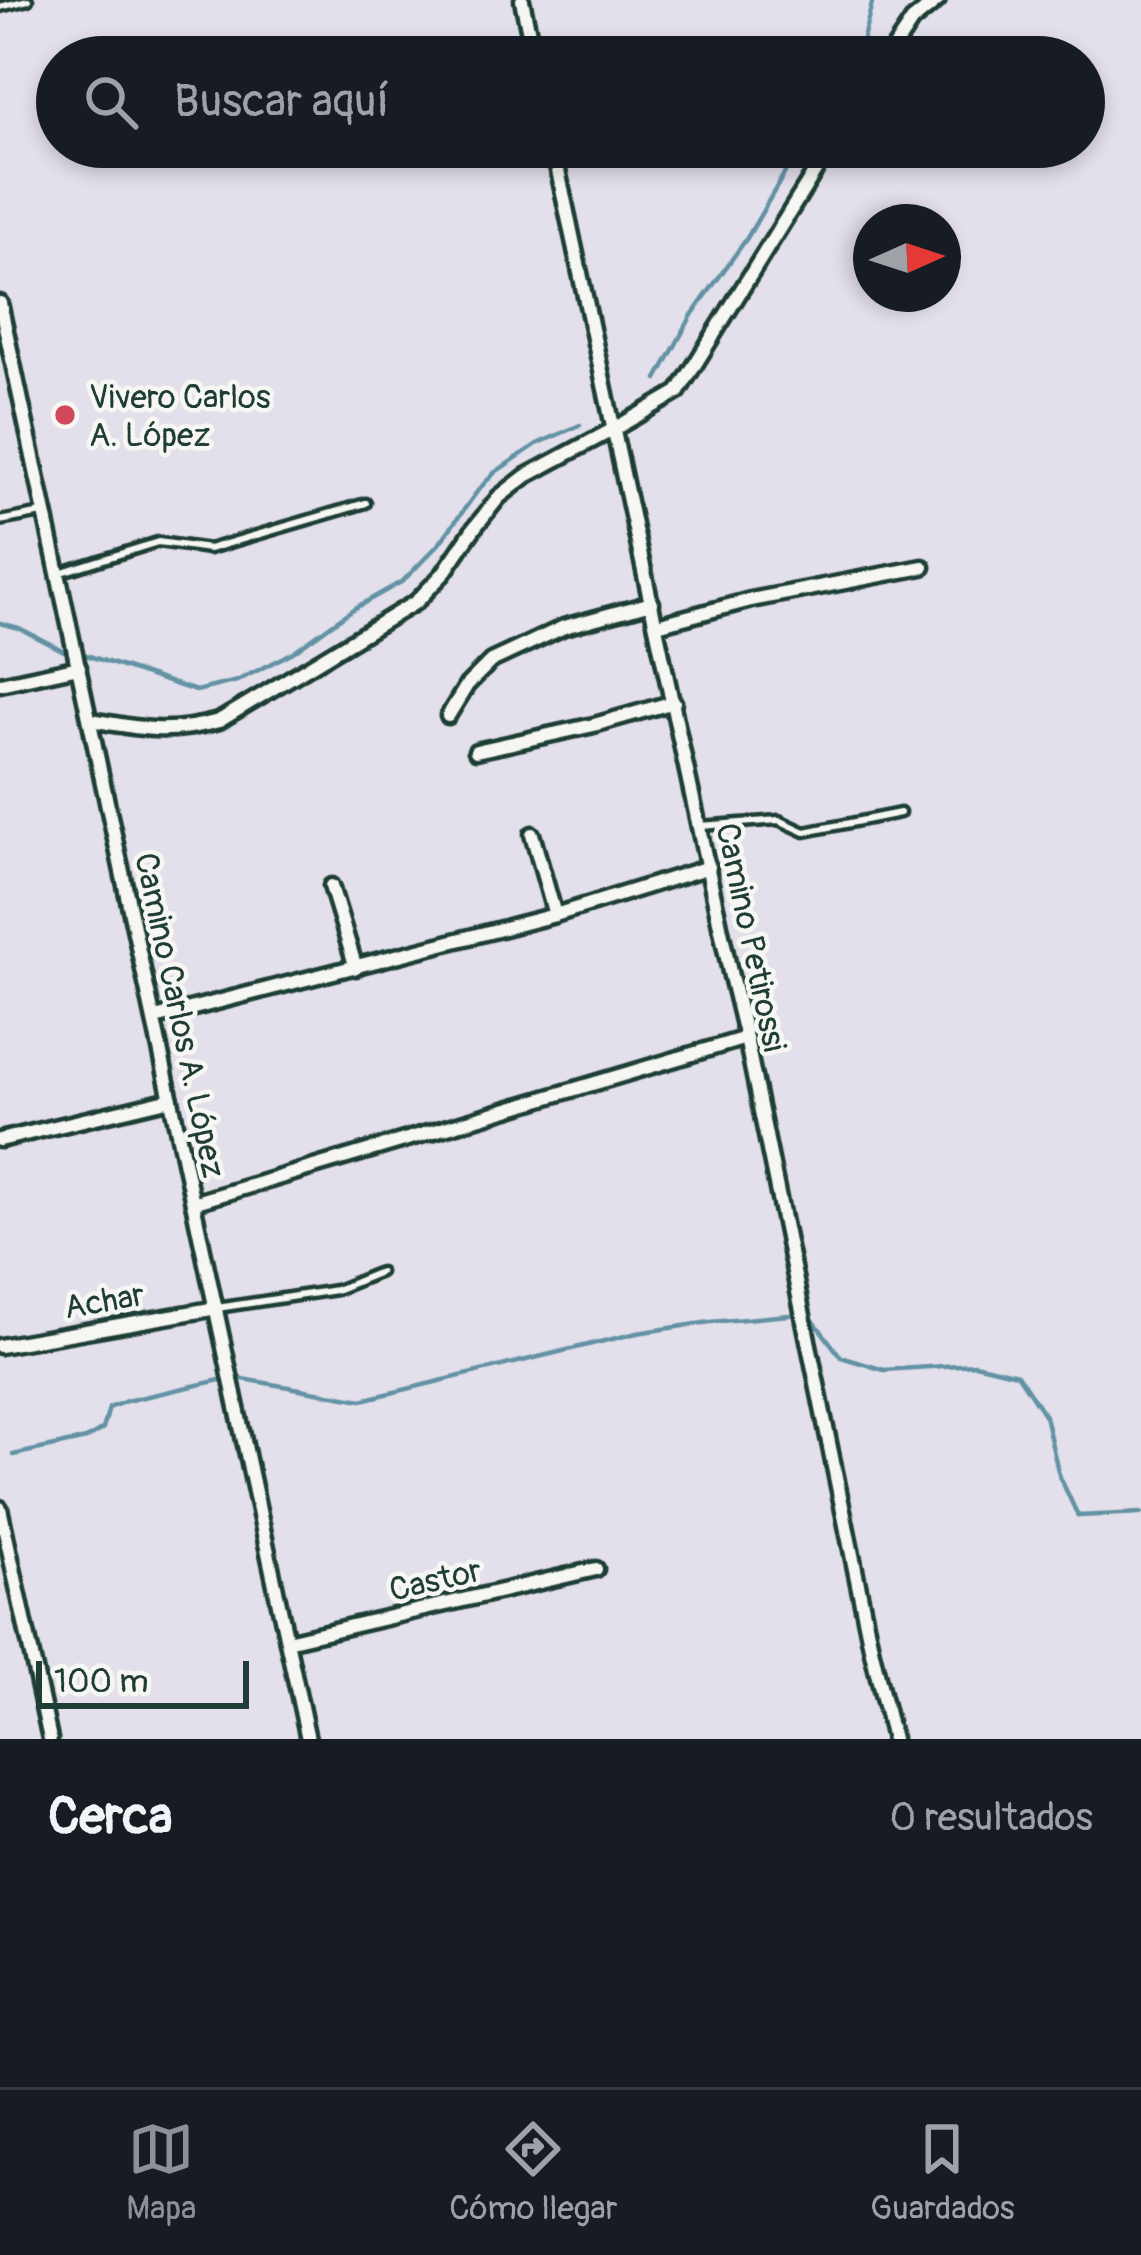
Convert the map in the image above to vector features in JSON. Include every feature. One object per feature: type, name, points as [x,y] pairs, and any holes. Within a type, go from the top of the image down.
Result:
[{"type":"street","points":[[522,0],[530,36]]},
{"type":"street","points":[[902,36],[912,21],[938,0]]},
{"type":"street","name":"Camino Petirossi","points":[[558,168],[893,1739]]},
{"type":"street","points":[[91,720],[185,731],[219,721],[416,602],[443,574],[499,497],[526,476],[678,392],[817,168]]},
{"type":"street","name":"Camino Carlos A. López","points":[[0,303],[308,1739]]},
{"type":"street","points":[[657,625],[751,600],[923,567]]},
{"type":"street","points":[[448,716],[467,685],[491,661],[564,627],[652,603]]},
{"type":"street","points":[[0,684],[80,667]]},
{"type":"street","points":[[476,751],[674,702]]},
{"type":"street","points":[[532,834],[555,915]]},
{"type":"street","points":[[155,1018],[555,915],[709,867]]},
{"type":"street","points":[[331,886],[356,968]]},
{"type":"street","points":[[193,1203],[746,1038]]},
{"type":"street","points":[[0,1140],[171,1099]]},
{"type":"street","name":"Achar","points":[[0,1346],[217,1308]]},
{"type":"street","points":[[0,1508],[50,1739]]},
{"type":"street","name":"Castor","points":[[287,1641],[596,1569]]},
{"type":"lane","points":[[0,7],[28,0]]},
{"type":"lane","points":[[59,573],[158,542],[209,549],[366,502]]},
{"type":"lane","points":[[0,521],[46,512]]},
{"type":"lane","points":[[700,826],[779,820],[806,832],[900,813]]},
{"type":"lane","points":[[217,1308],[336,1290],[380,1272]]},
{"type":"waterway","points":[[864,36],[873,0]]},
{"type":"waterway","points":[[657,379],[692,315],[747,238],[788,168]]},
{"type":"waterway","points":[[86,655],[196,691],[237,681],[293,652],[403,581],[439,544],[494,473],[537,444],[580,425]]},
{"type":"waterway","points":[[0,623],[64,651]]},
{"type":"waterway","points":[[243,1379],[362,1400],[637,1333],[790,1315]]},
{"type":"waterway","points":[[813,1320],[841,1357],[884,1370],[975,1364],[1017,1374],[1045,1416],[1059,1475],[1078,1516],[1141,1513]]},
{"type":"waterway","points":[[13,1455],[86,1439],[103,1429],[109,1408],[126,1401],[220,1380]]},
{"type":"place","name":"Vivero Carlos A. López","points":[[65,415]]}]
